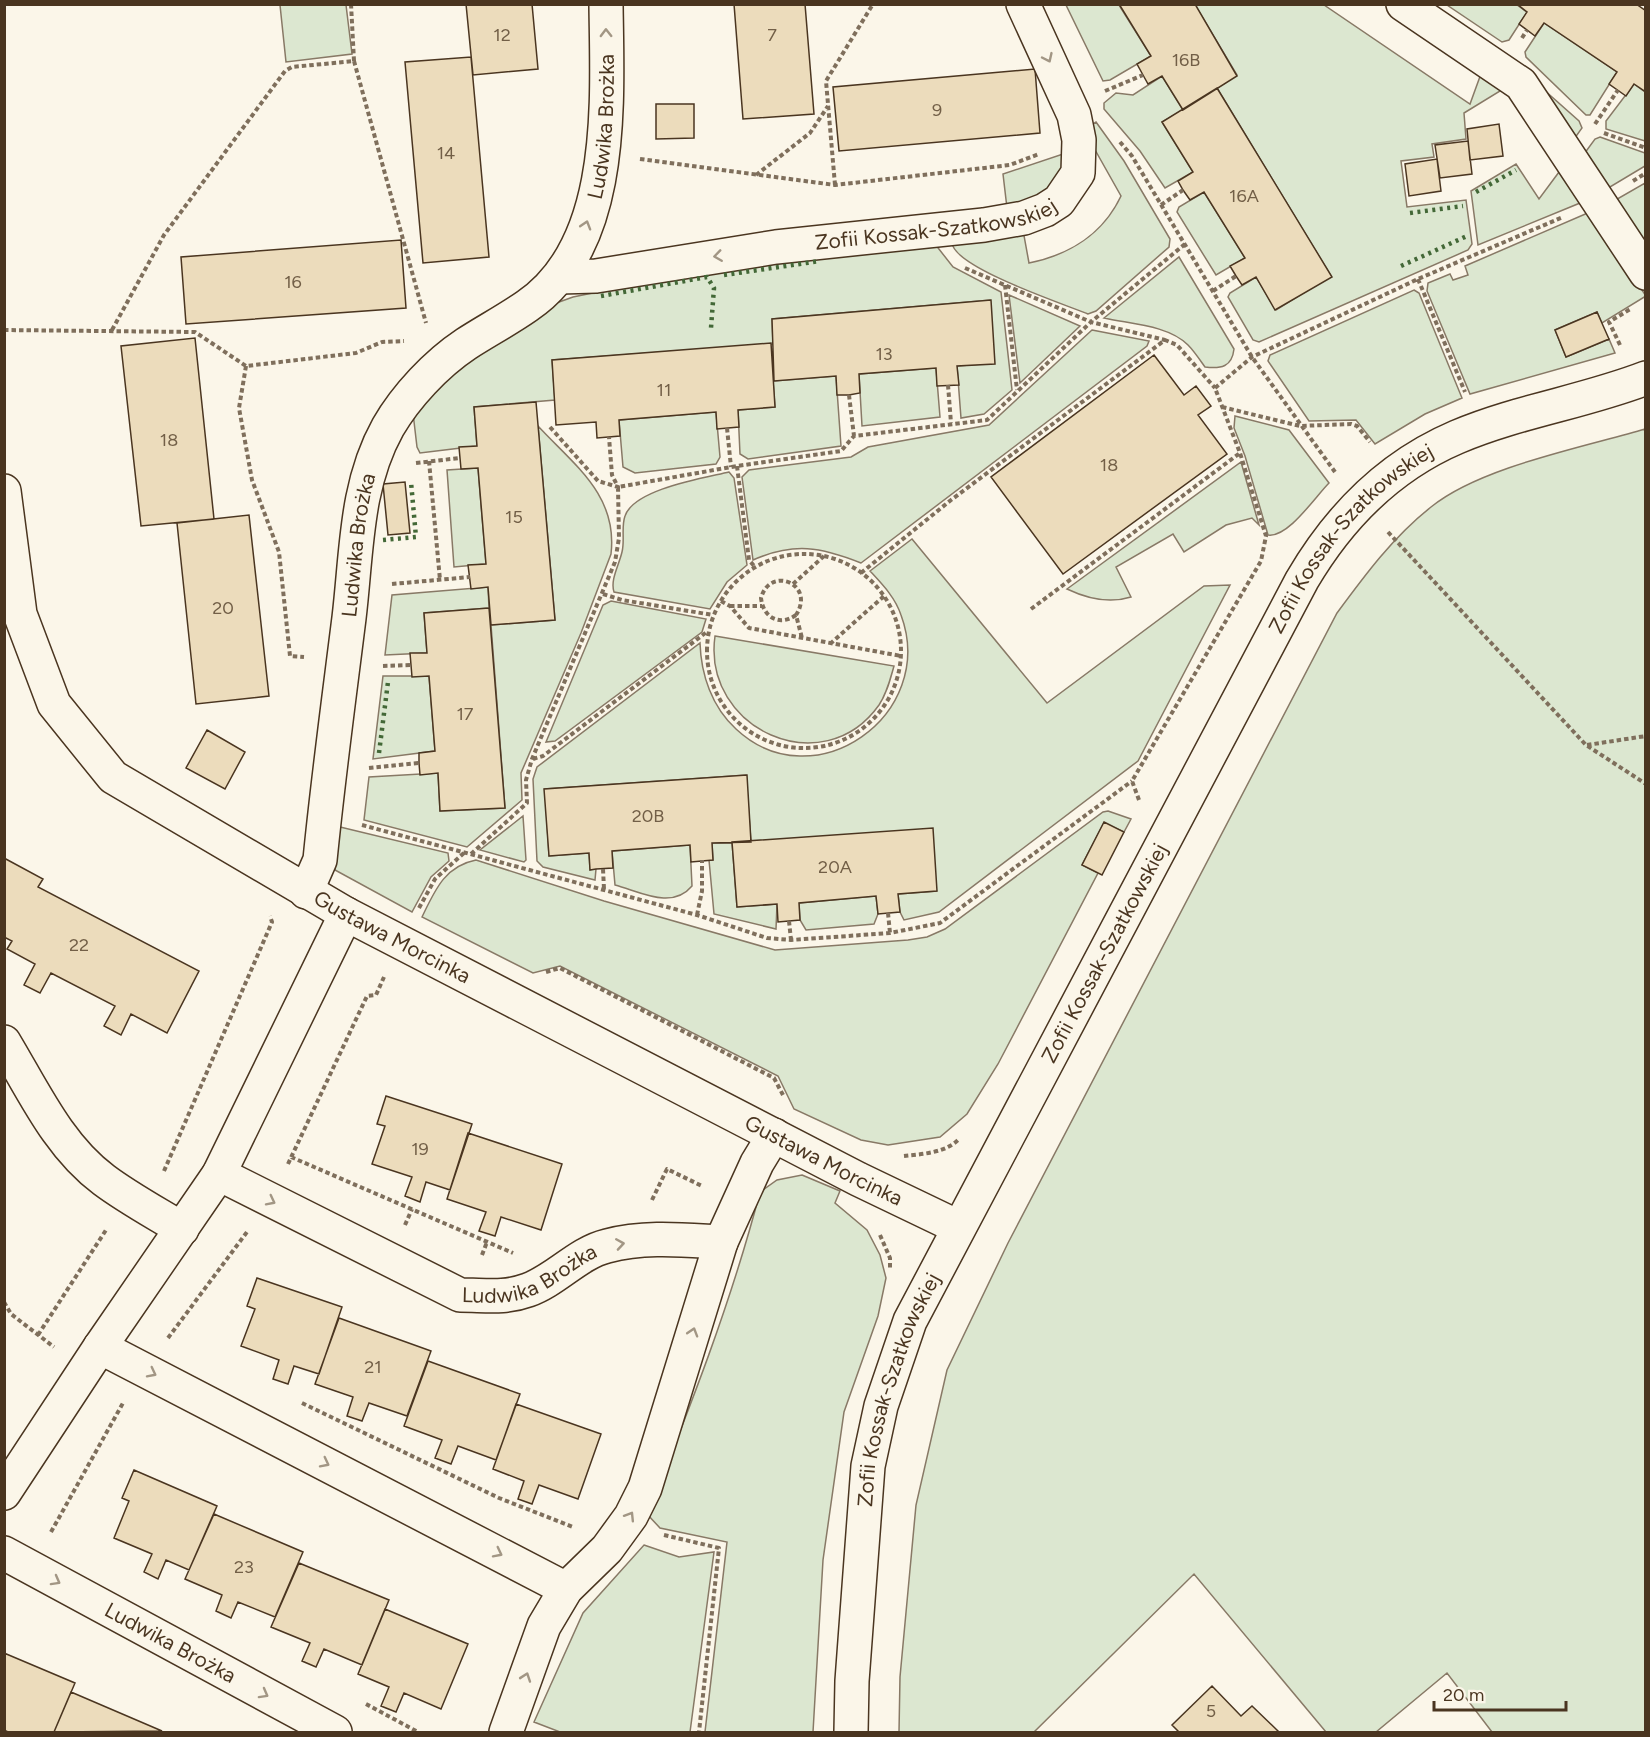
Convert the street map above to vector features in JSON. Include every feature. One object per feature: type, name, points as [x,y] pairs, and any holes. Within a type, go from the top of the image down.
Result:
[{"type":"street","name":"Ludwika Brożka","points":[[306,891],[320,860],[364,487],[373,458],[389,426],[436,352],[546,293],[560,277],[573,256],[584,232],[603,153],[607,94],[606,4]]},
{"type":"street","name":"Zofii Kossak-Szatkowskiej","points":[[560,277],[596,276],[776,247],[938,230],[1024,218],[1046,210],[1059,201],[1078,173],[1079,140],[1074,115],[1023,4]]},
{"type":"street","points":[[1402,4],[1521,84],[1646,273]]},
{"type":"street","name":"Zofii Kossak-Szatkowskiej","points":[[851,1732],[852,1681],[868,1466],[880,1406],[910,1321],[1302,580],[1336,527],[1398,471],[1457,437],[1646,378]]},
{"type":"street","name":"Gustawa Morcinka","points":[[4,490],[20,614],[54,704],[113,777],[346,914],[858,1179],[958,1227]]},
{"type":"street","points":[[7,1482],[219,1174],[346,914]]},
{"type":"street","points":[[4,1042],[51,1122],[75,1153],[103,1179],[182,1229]]},
{"type":"street","points":[[506,1732],[544,1626],[566,1589],[611,1543],[631,1516],[645,1488],[721,1242],[757,1163],[774,1135]]},
{"type":"street","name":"Ludwika Brożka","points":[[219,1174],[460,1294],[497,1298],[530,1290],[559,1270],[605,1246],[649,1239],[721,1242]]},
{"type":"street","points":[[92,1359],[142,1368],[566,1589]]},
{"type":"street","name":"Ludwika Brożka","points":[[18,1560],[336,1732]]},
{"type":"path","points":[[4,330],[195,332],[246,366],[356,353],[382,342],[436,352],[354,61],[351,4]]},
{"type":"path","points":[[835,185],[826,81],[873,4]]},
{"type":"path","points":[[112,330],[164,235],[285,71],[292,67],[354,61]]},
{"type":"path","points":[[1104,92],[1143,75]]},
{"type":"path","points":[[1618,90],[1593,128],[1646,148]]},
{"type":"path","points":[[756,176],[810,133],[828,106]]},
{"type":"path","points":[[1114,134],[1132,156],[1252,357],[1340,480]]},
{"type":"path","points":[[603,153],[756,176],[835,185],[1010,165],[1079,140]]},
{"type":"path","points":[[1215,388],[1252,357],[1418,279],[1598,202],[1646,173]]},
{"type":"path","points":[[1161,205],[1184,190]]},
{"type":"path","points":[[324,814],[697,915],[767,938],[791,940],[890,933],[940,922],[1132,781],[1261,561],[1266,536],[1240,453],[1215,388],[1177,345],[1091,322],[959,264],[941,242],[938,230]]},
{"type":"path","points":[[550,428],[598,481],[618,487],[737,466],[841,452],[854,436],[987,420],[1091,322],[1185,244]]},
{"type":"path","points":[[1213,291],[1236,276]]},
{"type":"path","points":[[1418,279],[1468,401]]},
{"type":"path","points":[[1005,285],[1017,391]]},
{"type":"path","points":[[1621,348],[1609,322],[1636,306]]},
{"type":"path","points":[[861,573],[951,500],[1165,340]]},
{"type":"path","points":[[246,366],[239,408],[252,480],[279,552],[290,656],[343,658]]},
{"type":"path","points":[[948,385],[951,423]]},
{"type":"path","points":[[849,395],[854,436]]},
{"type":"path","points":[[1222,406],[1300,426],[1357,426],[1376,450]]},
{"type":"path","points":[[727,428],[732,467]]},
{"type":"path","points":[[18,1560],[142,1368],[271,1201],[367,996],[376,995],[400,942],[435,879],[526,803],[526,780],[532,759],[615,562],[619,538],[618,487],[612,475],[609,437]]},
{"type":"path","points":[[1032,609],[1240,453]]},
{"type":"path","points":[[429,461],[440,580]]},
{"type":"path","points":[[737,466],[749,560],[755,567]]},
{"type":"path","points":[[1383,528],[1586,745],[1646,784]]},
{"type":"path","points":[[801,554],[824,556],[847,564],[861,573],[884,596],[898,624],[901,656],[894,687],[878,714],[866,726],[838,742],[807,748],[775,744],[747,730],[724,707],[710,678],[706,646],[713,615],[730,587],[755,567],[785,556],[801,554]]},
{"type":"path","points":[[793,584],[824,556]]},
{"type":"path","points":[[411,583],[470,578]]},
{"type":"path","points":[[780,580],[793,584],[798,589],[801,602],[796,615],[790,619],[776,620],[770,617],[762,606],[763,591],[773,582],[780,580]]},
{"type":"path","points":[[603,594],[622,600],[713,615]]},
{"type":"path","points":[[830,644],[884,596]]},
{"type":"path","points":[[721,600],[730,606],[749,628],[901,656]]},
{"type":"path","points":[[730,606],[762,606]]},
{"type":"path","points":[[796,615],[802,638]]},
{"type":"path","points":[[532,759],[543,756],[709,631]]},
{"type":"path","points":[[388,667],[412,665]]},
{"type":"path","points":[[1586,745],[1646,736]]},
{"type":"path","points":[[331,766],[368,769],[419,764]]},
{"type":"path","points":[[1132,781],[1141,807]]},
{"type":"path","points":[[697,915],[702,891],[702,860]]},
{"type":"path","points":[[603,869],[604,889]]},
{"type":"path","points":[[38,1335],[129,1196],[157,1188],[272,922],[264,894],[276,874]]},
{"type":"path","points":[[888,913],[890,933]]},
{"type":"path","points":[[789,921],[791,940]]},
{"type":"path","points":[[542,973],[560,968],[774,1078],[788,1105]]},
{"type":"path","points":[[858,1179],[870,1153],[892,1157],[933,1153],[954,1144],[961,1137]]},
{"type":"path","points":[[291,1157],[518,1255]]},
{"type":"path","points":[[649,1207],[667,1169],[738,1204]]},
{"type":"path","points":[[406,1222],[412,1209]]},
{"type":"path","points":[[4,1302],[11,1314],[38,1335],[92,1359]]},
{"type":"path","points":[[167,1338],[178,1343]]},
{"type":"path","points":[[291,1398],[499,1498],[611,1543]]},
{"type":"path","points":[[631,1516],[657,1533],[719,1548],[699,1732]]},
{"type":"green space","points":[[280,5],[346,5],[352,54],[286,62]]},
{"type":"green space","points":[[1066,5],[1119,5],[1151,56],[1110,80],[1103,81]]},
{"type":"green space","points":[[1195,5],[1324,5],[1470,104],[1482,71],[1505,88],[1464,113],[1466,139],[1432,144],[1434,157],[1401,161],[1407,207],[1466,200],[1472,244],[1468,250],[1259,342],[1253,340],[1228,297],[1230,293],[1256,277],[1276,310],[1331,276],[1217,88],[1237,75]]},
{"type":"green space","points":[[1447,5],[1517,5],[1527,12],[1509,40],[1502,42]]},
{"type":"green space","points":[[1544,23],[1617,72],[1590,115],[1586,115],[1526,57],[1525,52]]},
{"type":"green space","points":[[1162,76],[1183,110],[1162,122],[1193,172],[1165,188],[1140,151],[1104,109],[1104,103],[1116,93],[1133,95]]},
{"type":"green space","points":[[1534,81],[1579,121],[1582,128],[1572,142]]},
{"type":"green space","points":[[1634,84],[1645,92],[1645,141],[1606,129],[1606,121]]},
{"type":"green space","points":[[1096,122],[1124,161],[1170,239],[1169,247],[1096,311],[1088,314],[990,274],[958,253],[952,243],[1023,230],[1029,263],[1071,248],[1095,232],[1114,209],[1121,196],[1094,148],[1088,127]]},
{"type":"green space","points":[[1600,137],[1645,153],[1645,166],[1605,190],[1584,154],[1595,139]]},
{"type":"green space","points":[[1066,153],[1067,163],[1047,193],[1007,208],[1003,174]]},
{"type":"green space","points":[[1516,164],[1539,199],[1562,168],[1580,203],[1478,245],[1471,191]]},
{"type":"green space","points":[[1645,183],[1645,250],[1612,202]]},
{"type":"green space","points":[[1204,192],[1245,258],[1216,275],[1177,212],[1179,207]]},
{"type":"green space","points":[[1590,212],[1646,296],[1602,323],[1597,312],[1555,330],[1566,357],[1609,339],[1615,353],[1470,394],[1427,291],[1428,283],[1450,274],[1453,280],[1468,275],[1465,266]]},
{"type":"green space","points":[[935,244],[953,267],[1001,292],[1012,390],[984,414],[961,418],[957,366],[994,363],[990,300],[772,319],[773,344],[552,360],[555,400],[474,407],[477,446],[420,453],[417,447],[413,413],[441,377],[548,306],[573,297],[710,269]]},
{"type":"green space","points":[[1179,257],[1234,349],[1231,360],[1225,366],[1205,367],[1188,345],[1170,333],[1148,326],[1104,318]]},
{"type":"green space","points":[[1414,290],[1419,293],[1462,398],[1425,414],[1375,444],[1356,420],[1309,421],[1268,361],[1270,355]]},
{"type":"green space","points":[[1009,295],[1080,326],[1020,383]]},
{"type":"green space","points":[[1092,330],[1149,341],[1147,346],[861,563],[833,553],[807,549],[782,551],[753,560],[742,477],[749,470],[851,457],[868,447],[989,425]]},
{"type":"green space","points":[[936,368],[940,417],[862,426],[859,374]]},
{"type":"green space","points":[[836,376],[841,446],[748,459],[740,454],[738,410],[775,407],[773,381]]},
{"type":"green space","points":[[716,412],[720,457],[716,464],[635,473],[623,467],[619,420]]},
{"type":"green space","points":[[1235,416],[1289,430],[1329,483],[1292,524],[1276,534],[1268,535],[1245,456],[1234,428]]},
{"type":"green space","points":[[538,426],[591,482],[608,515],[611,554],[581,633],[521,773],[522,800],[467,847],[364,820],[369,777],[438,773],[440,811],[505,808],[491,625],[555,620]]},
{"type":"green space","points":[[1645,429],[1645,1732],[1492,1732],[1447,1673],[1376,1732],[1326,1732],[1194,1574],[1034,1732],[899,1732],[900,1677],[916,1505],[947,1370],[1008,1243],[1337,613],[1392,544],[1431,507],[1452,493],[1504,469]]},
{"type":"green space","points":[[1241,462],[1259,525],[1252,518],[1226,525],[1184,552],[1173,534],[1116,567],[1131,597],[1115,600],[1099,599],[1067,589]]},
{"type":"green space","points":[[478,468],[486,564],[454,567],[447,470]]},
{"type":"green space","points":[[729,472],[734,478],[747,565],[727,582],[710,609],[614,592],[614,577],[623,548],[624,520],[631,507],[655,492],[671,486]]},
{"type":"green space","points":[[912,539],[1047,703],[1204,586],[1230,585],[1138,761],[939,912],[904,920],[900,912],[898,894],[937,891],[751,842],[746,775],[545,789],[549,856],[589,853],[590,869],[596,869],[595,880],[543,867],[537,861],[533,779],[537,767],[700,643],[709,690],[720,711],[736,729],[767,749],[800,756],[832,751],[862,737],[886,714],[902,685],[908,652],[898,608],[888,591],[870,571]]},
{"type":"green space","points":[[488,587],[489,608],[424,613],[427,653],[385,655],[392,595]]},
{"type":"green space","points":[[611,601],[706,619],[702,632],[555,741],[546,742],[603,605]]},
{"type":"green space","points":[[715,636],[894,666],[879,705],[855,729],[828,741],[799,742],[771,735],[746,720],[727,697],[716,669]]},
{"type":"green space","points":[[383,676],[429,676],[435,751],[373,759]]},
{"type":"green space","points":[[1108,811],[1131,819],[1124,832],[1104,823],[1082,865],[1098,873],[998,1064],[967,1114],[940,1137],[888,1145],[861,1140],[794,1109],[778,1076],[560,966],[533,973],[422,917],[442,881],[456,868],[476,860],[604,901],[775,950],[908,940],[927,937],[945,929],[1103,812]]},
{"type":"green space","points":[[523,816],[526,860],[524,862],[480,850]]},
{"type":"green space","points":[[336,826],[448,853],[449,861],[431,877],[412,912],[335,870]]},
{"type":"green space","points":[[732,842],[737,907],[777,904],[776,929],[714,914],[709,860],[713,860],[712,843]]},
{"type":"green space","points":[[690,845],[692,886],[684,893],[675,897],[656,897],[615,885],[612,851]]},
{"type":"green space","points":[[876,896],[878,914],[874,924],[806,930],[800,920],[799,903]]},
{"type":"green space","points":[[802,1175],[840,1191],[835,1203],[867,1230],[880,1255],[886,1278],[878,1316],[844,1412],[823,1560],[813,1732],[705,1732],[727,1542],[660,1528],[647,1514],[709,1355],[760,1192],[777,1180]]},
{"type":"green space","points":[[644,1545],[679,1557],[714,1552],[690,1732],[560,1732],[534,1722],[583,1613]]},
{"type":"building","points":[[466,4],[532,4],[538,69],[473,75]]},
{"type":"building","points":[[734,4],[805,4],[814,114],[743,119]]},
{"type":"building","points":[[1119,4],[1195,4],[1237,76],[1183,110],[1162,76],[1148,84],[1137,64],[1151,56]]},
{"type":"building","points":[[1517,4],[1636,4],[1646,11],[1646,92],[1634,84],[1626,96],[1609,84],[1617,72],[1544,23],[1535,36],[1519,24],[1527,12]]},
{"type":"building","points":[[471,57],[489,257],[423,263],[405,62]]},
{"type":"building","points":[[1035,69],[1040,133],[839,151],[833,87]]},
{"type":"building","points":[[1217,88],[1332,277],[1275,310],[1256,277],[1242,285],[1236,276],[1230,266],[1245,258],[1204,192],[1190,200],[1183,190],[1178,181],[1193,172],[1162,122]]},
{"type":"building","points":[[656,104],[694,104],[694,138],[656,139]]},
{"type":"building","points":[[1499,124],[1503,156],[1470,160],[1467,129]]},
{"type":"building","points":[[1468,141],[1472,174],[1440,178],[1435,145]]},
{"type":"building","points":[[1437,159],[1441,191],[1409,196],[1405,164]]},
{"type":"building","points":[[401,240],[406,308],[186,324],[181,257]]},
{"type":"building","points":[[991,300],[995,364],[957,366],[959,385],[937,386],[936,368],[859,374],[860,393],[849,395],[837,395],[836,376],[774,381],[772,319]]},
{"type":"building","points":[[1597,312],[1609,339],[1566,357],[1555,330]]},
{"type":"building","points":[[195,338],[214,519],[141,526],[121,346]]},
{"type":"building","points":[[771,343],[775,407],[738,410],[739,427],[717,429],[716,412],[619,420],[620,436],[597,438],[596,422],[556,425],[552,360]]},
{"type":"building","points":[[1154,355],[1184,395],[1196,386],[1211,406],[1198,415],[1227,454],[1063,574],[991,477]]},
{"type":"building","points":[[536,402],[555,620],[491,625],[488,587],[471,589],[468,565],[486,564],[478,468],[461,469],[459,447],[477,446],[474,407]]},
{"type":"building","points":[[405,482],[410,533],[388,535],[383,484]]},
{"type":"building","points":[[249,515],[269,696],[196,704],[177,523]]},
{"type":"building","points":[[489,608],[505,808],[440,811],[438,773],[420,775],[419,763],[419,753],[435,751],[429,676],[412,677],[410,653],[427,653],[424,613]]},
{"type":"building","points":[[207,730],[245,752],[225,789],[186,768]]},
{"type":"building","points":[[747,775],[751,842],[712,843],[713,860],[691,862],[690,845],[612,851],[613,868],[590,870],[589,853],[549,856],[544,789]]},
{"type":"building","points":[[1104,822],[1124,832],[1102,875],[1082,865]]},
{"type":"building","points":[[933,828],[937,891],[898,894],[900,912],[878,914],[876,896],[799,903],[800,920],[778,922],[777,904],[737,907],[732,842]]},
{"type":"building","points":[[4,858],[43,879],[38,887],[199,971],[167,1033],[131,1014],[121,1035],[104,1026],[115,1006],[51,973],[40,993],[24,985],[35,964],[7,949],[12,941],[4,937]]},
{"type":"building","points":[[386,1096],[472,1124],[450,1190],[426,1182],[420,1202],[405,1196],[412,1177],[372,1164],[385,1126],[377,1124]]},
{"type":"building","points":[[468,1133],[562,1164],[541,1230],[501,1217],[495,1236],[479,1231],[486,1212],[447,1199]]},
{"type":"building","points":[[257,1278],[342,1307],[319,1374],[294,1366],[288,1384],[273,1379],[279,1360],[241,1346],[255,1309],[247,1306]]},
{"type":"building","points":[[339,1318],[431,1351],[407,1416],[369,1403],[362,1421],[347,1416],[353,1397],[315,1384]]},
{"type":"building","points":[[428,1361],[520,1394],[496,1460],[458,1446],[451,1464],[435,1458],[442,1440],[404,1426]]},
{"type":"building","points":[[516,1404],[601,1434],[578,1499],[539,1485],[532,1504],[518,1499],[524,1481],[493,1469]]},
{"type":"building","points":[[134,1470],[217,1506],[189,1570],[166,1560],[158,1579],[144,1572],[152,1554],[114,1538],[129,1501],[122,1498]]},
{"type":"building","points":[[214,1514],[303,1552],[275,1617],[238,1602],[231,1618],[216,1611],[222,1595],[185,1579]]},
{"type":"building","points":[[299,1563],[389,1600],[362,1665],[324,1649],[316,1667],[302,1661],[310,1643],[271,1627]]},
{"type":"building","points":[[385,1609],[468,1644],[441,1709],[404,1693],[396,1712],[381,1706],[389,1687],[358,1674]]},
{"type":"building","points":[[4,1653],[75,1683],[54,1732],[8,1732],[4,1730]]},
{"type":"building","points":[[1212,1686],[1241,1716],[1252,1706],[1279,1732],[1179,1732],[1172,1725]]},
{"type":"building","points":[[71,1692],[162,1731],[54,1732]]},
{"type":"hedge","points":[[1476,192],[1516,170]]},
{"type":"hedge","points":[[1410,213],[1463,206]]},
{"type":"hedge","points":[[1401,266],[1467,236]]},
{"type":"hedge","points":[[724,275],[820,261]]},
{"type":"hedge","points":[[601,296],[707,277],[714,288],[711,328]]},
{"type":"hedge","points":[[383,540],[416,537],[411,482]]},
{"type":"hedge","points":[[379,753],[388,682]]}]
